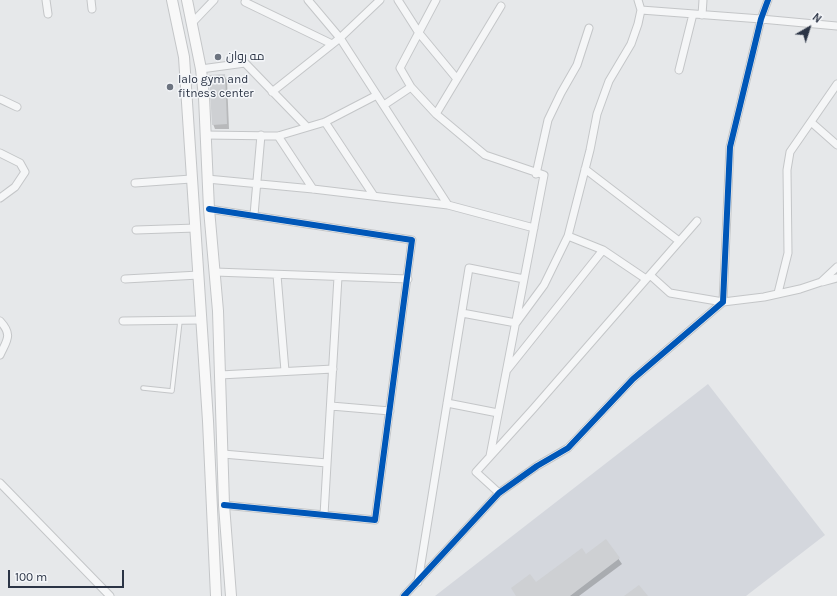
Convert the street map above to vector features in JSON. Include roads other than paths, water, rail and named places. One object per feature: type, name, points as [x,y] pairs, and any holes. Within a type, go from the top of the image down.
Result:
[{"type":"main road","points":[[172,0],[184,57],[208,421],[216,596]]},
{"type":"main road","points":[[187,0],[201,69],[204,97],[209,209],[218,311],[224,505],[231,596]]},
{"type":"main road","points":[[208,421],[222,421]]},
{"type":"street","points":[[46,0],[48,14]]},
{"type":"street","points":[[91,0],[92,9]]},
{"type":"street","points":[[192,23],[214,0]]},
{"type":"street","points":[[308,0],[340,38],[448,205]]},
{"type":"street","points":[[272,92],[340,38],[380,0]]},
{"type":"street","points":[[398,0],[418,33],[457,79]]},
{"type":"street","points":[[436,0],[400,68],[411,87],[436,114],[485,155],[544,176],[490,456]]},
{"type":"street","points":[[516,323],[544,284],[568,236],[590,150],[597,114],[609,81],[631,44],[641,10],[638,0]]},
{"type":"street","points":[[702,15],[703,0]]},
{"type":"street","points":[[404,596],[499,493],[537,466],[568,448],[633,379],[723,302],[730,147],[761,19],[768,0]]},
{"type":"street","points":[[245,2],[332,44]]},
{"type":"street","points":[[436,114],[501,6]]},
{"type":"street","points":[[641,10],[837,26]]},
{"type":"street","points":[[679,70],[693,14]]},
{"type":"street","points":[[536,174],[548,120],[577,65],[589,28]]},
{"type":"street","points":[[201,69],[245,63],[307,127]]},
{"type":"street","points":[[778,294],[788,254],[787,170],[790,152],[837,84]]},
{"type":"street","points":[[384,105],[411,87]]},
{"type":"street","points":[[205,134],[278,136],[325,122],[377,95]]},
{"type":"street","points":[[0,99],[17,107]]},
{"type":"street","points":[[325,122],[374,196]]},
{"type":"street","points":[[811,122],[837,145]]},
{"type":"street","points":[[254,215],[261,135]]},
{"type":"street","points":[[278,136],[313,189]]},
{"type":"street","points":[[0,153],[20,163],[25,172],[15,187],[0,198]]},
{"type":"street","points":[[585,169],[679,241]]},
{"type":"street","points":[[208,178],[448,205],[534,228]]},
{"type":"street","points":[[135,184],[191,179]]},
{"type":"street","points":[[209,209],[412,240],[375,520],[224,505]]},
{"type":"street","points":[[499,493],[476,472],[697,221]]},
{"type":"street","points":[[136,230],[196,228]]},
{"type":"street","points":[[568,236],[603,250],[648,277],[670,293],[723,302],[764,297],[800,289],[837,278]]},
{"type":"street","points":[[506,370],[603,250]]},
{"type":"street","points":[[821,282],[837,267]]},
{"type":"street","points":[[418,582],[469,268],[524,279]]},
{"type":"street","points":[[215,272],[408,279]]},
{"type":"street","points":[[125,279],[199,274]]},
{"type":"street","points":[[277,275],[284,371]]},
{"type":"street","points":[[324,515],[338,277]]},
{"type":"street","points":[[462,313],[516,323]]},
{"type":"street","points":[[123,321],[202,320]]},
{"type":"street","points":[[0,321],[7,330],[8,336],[0,355]]},
{"type":"street","points":[[220,375],[333,368]]},
{"type":"street","points":[[447,403],[498,413]]},
{"type":"street","points":[[331,406],[390,411]]},
{"type":"street","points":[[223,454],[327,463]]},
{"type":"street","points":[[0,483],[110,596]]},
{"type":"lane","points":[[143,388],[172,391],[180,320]]},
{"type":"place","name":"مه روان","points":[[218,57]]},
{"type":"place","name":"lalo gym and fitness center","points":[[170,87]]}]
